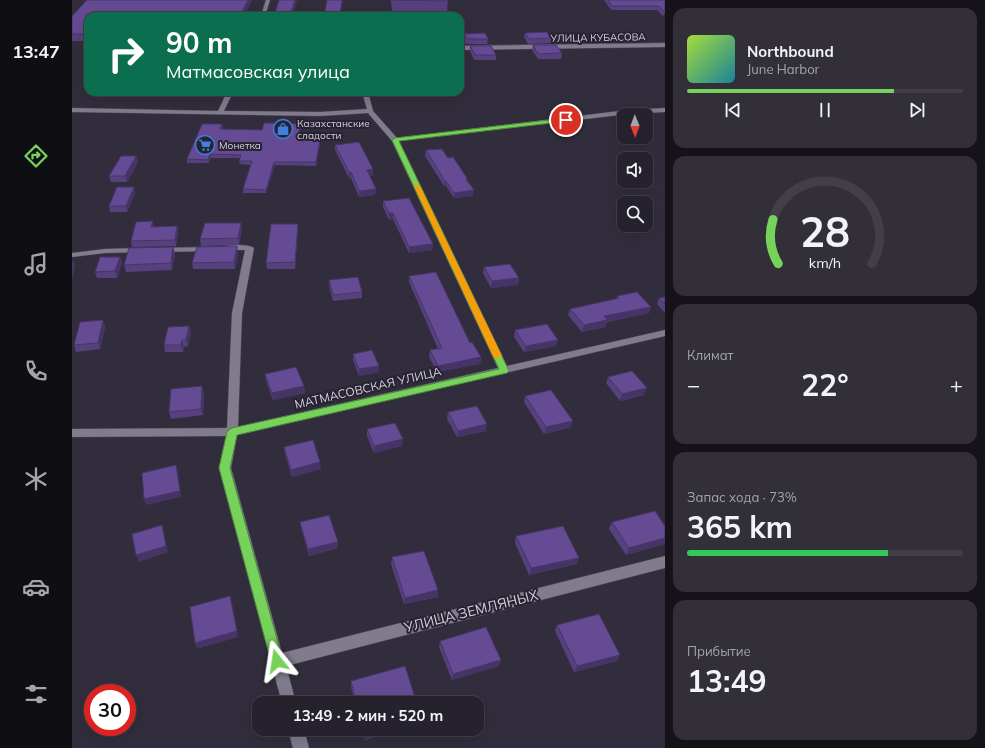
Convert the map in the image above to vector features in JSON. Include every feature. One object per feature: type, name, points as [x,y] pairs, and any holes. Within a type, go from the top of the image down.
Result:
[{"type":"street","points":[[264,12],[268,0]]},
{"type":"street","name":"УЛИЦА КУБАСОВА","points":[[464,48],[665,45]]},
{"type":"street","points":[[220,113],[228,96]]},
{"type":"street","points":[[366,96],[370,111],[395,140],[504,371]]},
{"type":"street","points":[[72,110],[320,114],[370,111]]},
{"type":"street","points":[[395,140],[628,112],[665,110]]},
{"type":"street","points":[[72,255],[105,251],[250,248],[237,313],[232,432],[225,468],[287,696]]},
{"type":"street","name":"МАТМАСОВСКАЯ УЛИЦА","points":[[72,433],[232,432],[665,333]]},
{"type":"street","name":"УЛИЦА ЗЕМЛЯНЫХ","points":[[277,661],[665,562]]},
{"type":"street","points":[[298,736],[302,748]]},
{"type":"building","points":[[87,0],[248,0],[242,12],[84,12],[84,34],[72,34],[72,16]]},
{"type":"building","points":[[279,0],[295,0],[291,12],[275,12]]},
{"type":"building","points":[[327,0],[342,0],[340,12],[325,12]]},
{"type":"building","points":[[393,0],[448,0],[448,1]]},
{"type":"building","points":[[608,0],[665,0],[665,10],[664,11],[659,6],[612,6]]},
{"type":"building","points":[[547,32],[551,38],[529,39],[525,33]]},
{"type":"building","points":[[485,33],[488,39],[467,39],[464,34]]},
{"type":"building","points":[[533,45],[556,45],[562,53],[538,54]]},
{"type":"building","points":[[470,46],[491,46],[496,55],[475,55]]},
{"type":"building","points":[[264,123],[301,124],[297,140],[320,140],[316,162],[274,162],[266,190],[243,189],[252,161],[239,161],[241,155],[210,154],[208,160],[187,159],[202,124],[222,124],[220,129],[262,130]]},
{"type":"building","points":[[359,142],[373,169],[367,170],[376,189],[359,191],[351,172],[349,172],[335,145]]},
{"type":"building","points":[[442,149],[448,158],[453,157],[474,190],[454,193],[426,150]]},
{"type":"building","points":[[121,156],[136,156],[125,176],[109,176]]},
{"type":"building","points":[[117,187],[134,187],[126,206],[109,206]]},
{"type":"building","points":[[409,198],[433,244],[409,247],[393,213],[389,213],[383,201]]},
{"type":"building","points":[[153,221],[151,227],[177,226],[175,240],[131,241],[136,222]]},
{"type":"building","points":[[205,223],[241,223],[238,238],[200,239]]},
{"type":"building","points":[[271,224],[298,224],[295,262],[266,263]]},
{"type":"building","points":[[237,246],[234,262],[192,263],[197,247]]},
{"type":"building","points":[[173,247],[171,263],[124,265],[129,248]]},
{"type":"building","points":[[100,257],[120,257],[115,271],[95,272]]},
{"type":"building","points":[[510,264],[519,278],[492,281],[484,267]]},
{"type":"building","points":[[436,272],[470,343],[472,342],[481,357],[438,366],[430,350],[442,348],[409,276]]},
{"type":"building","points":[[358,277],[362,292],[333,295],[329,280]]},
{"type":"building","points":[[637,292],[651,307],[604,316],[607,320],[584,325],[570,309],[619,298],[617,296]]},
{"type":"building","points":[[665,297],[665,304],[659,298]]},
{"type":"building","points":[[103,320],[98,343],[74,345],[80,322]]},
{"type":"building","points":[[547,324],[558,340],[526,346],[515,330]]},
{"type":"building","points":[[189,326],[186,340],[182,340],[181,345],[164,345],[168,327]]},
{"type":"building","points":[[372,350],[379,366],[359,369],[353,354]]},
{"type":"building","points":[[296,367],[304,386],[272,393],[265,374]]},
{"type":"building","points":[[632,371],[647,388],[622,394],[608,377]]},
{"type":"building","points":[[202,386],[201,409],[169,412],[171,389]]},
{"type":"building","points":[[551,390],[573,421],[546,427],[525,396]]},
{"type":"building","points":[[477,406],[487,424],[458,431],[448,412]]},
{"type":"building","points":[[395,423],[403,439],[374,446],[367,429]]},
{"type":"building","points":[[313,440],[320,462],[291,470],[284,447]]},
{"type":"building","points":[[176,465],[180,491],[144,499],[142,473]]},
{"type":"building","points":[[655,511],[665,526],[665,538],[629,548],[612,522]]},
{"type":"building","points":[[329,515],[338,542],[308,549],[300,522]]},
{"type":"building","points":[[162,525],[166,546],[136,555],[132,534]]},
{"type":"building","points":[[563,526],[579,558],[531,568],[516,536]]},
{"type":"building","points":[[424,551],[438,590],[405,598],[392,557]]},
{"type":"building","points":[[230,596],[237,631],[195,643],[190,607]]},
{"type":"building","points":[[599,614],[620,655],[577,666],[557,625]]},
{"type":"building","points":[[486,627],[501,660],[453,674],[440,641]]},
{"type":"building","points":[[405,666],[415,696],[354,696],[351,681]]},
{"type":"slow traffic","points":[[417,186],[497,356]]},
{"type":"place","name":"Казахстанские сладости","points":[[283,129]]},
{"type":"place","name":"Монетка","points":[[205,145]]},
{"type":"route","points":[[277,661],[225,468],[232,432],[504,371],[395,140],[566,120]]}]
